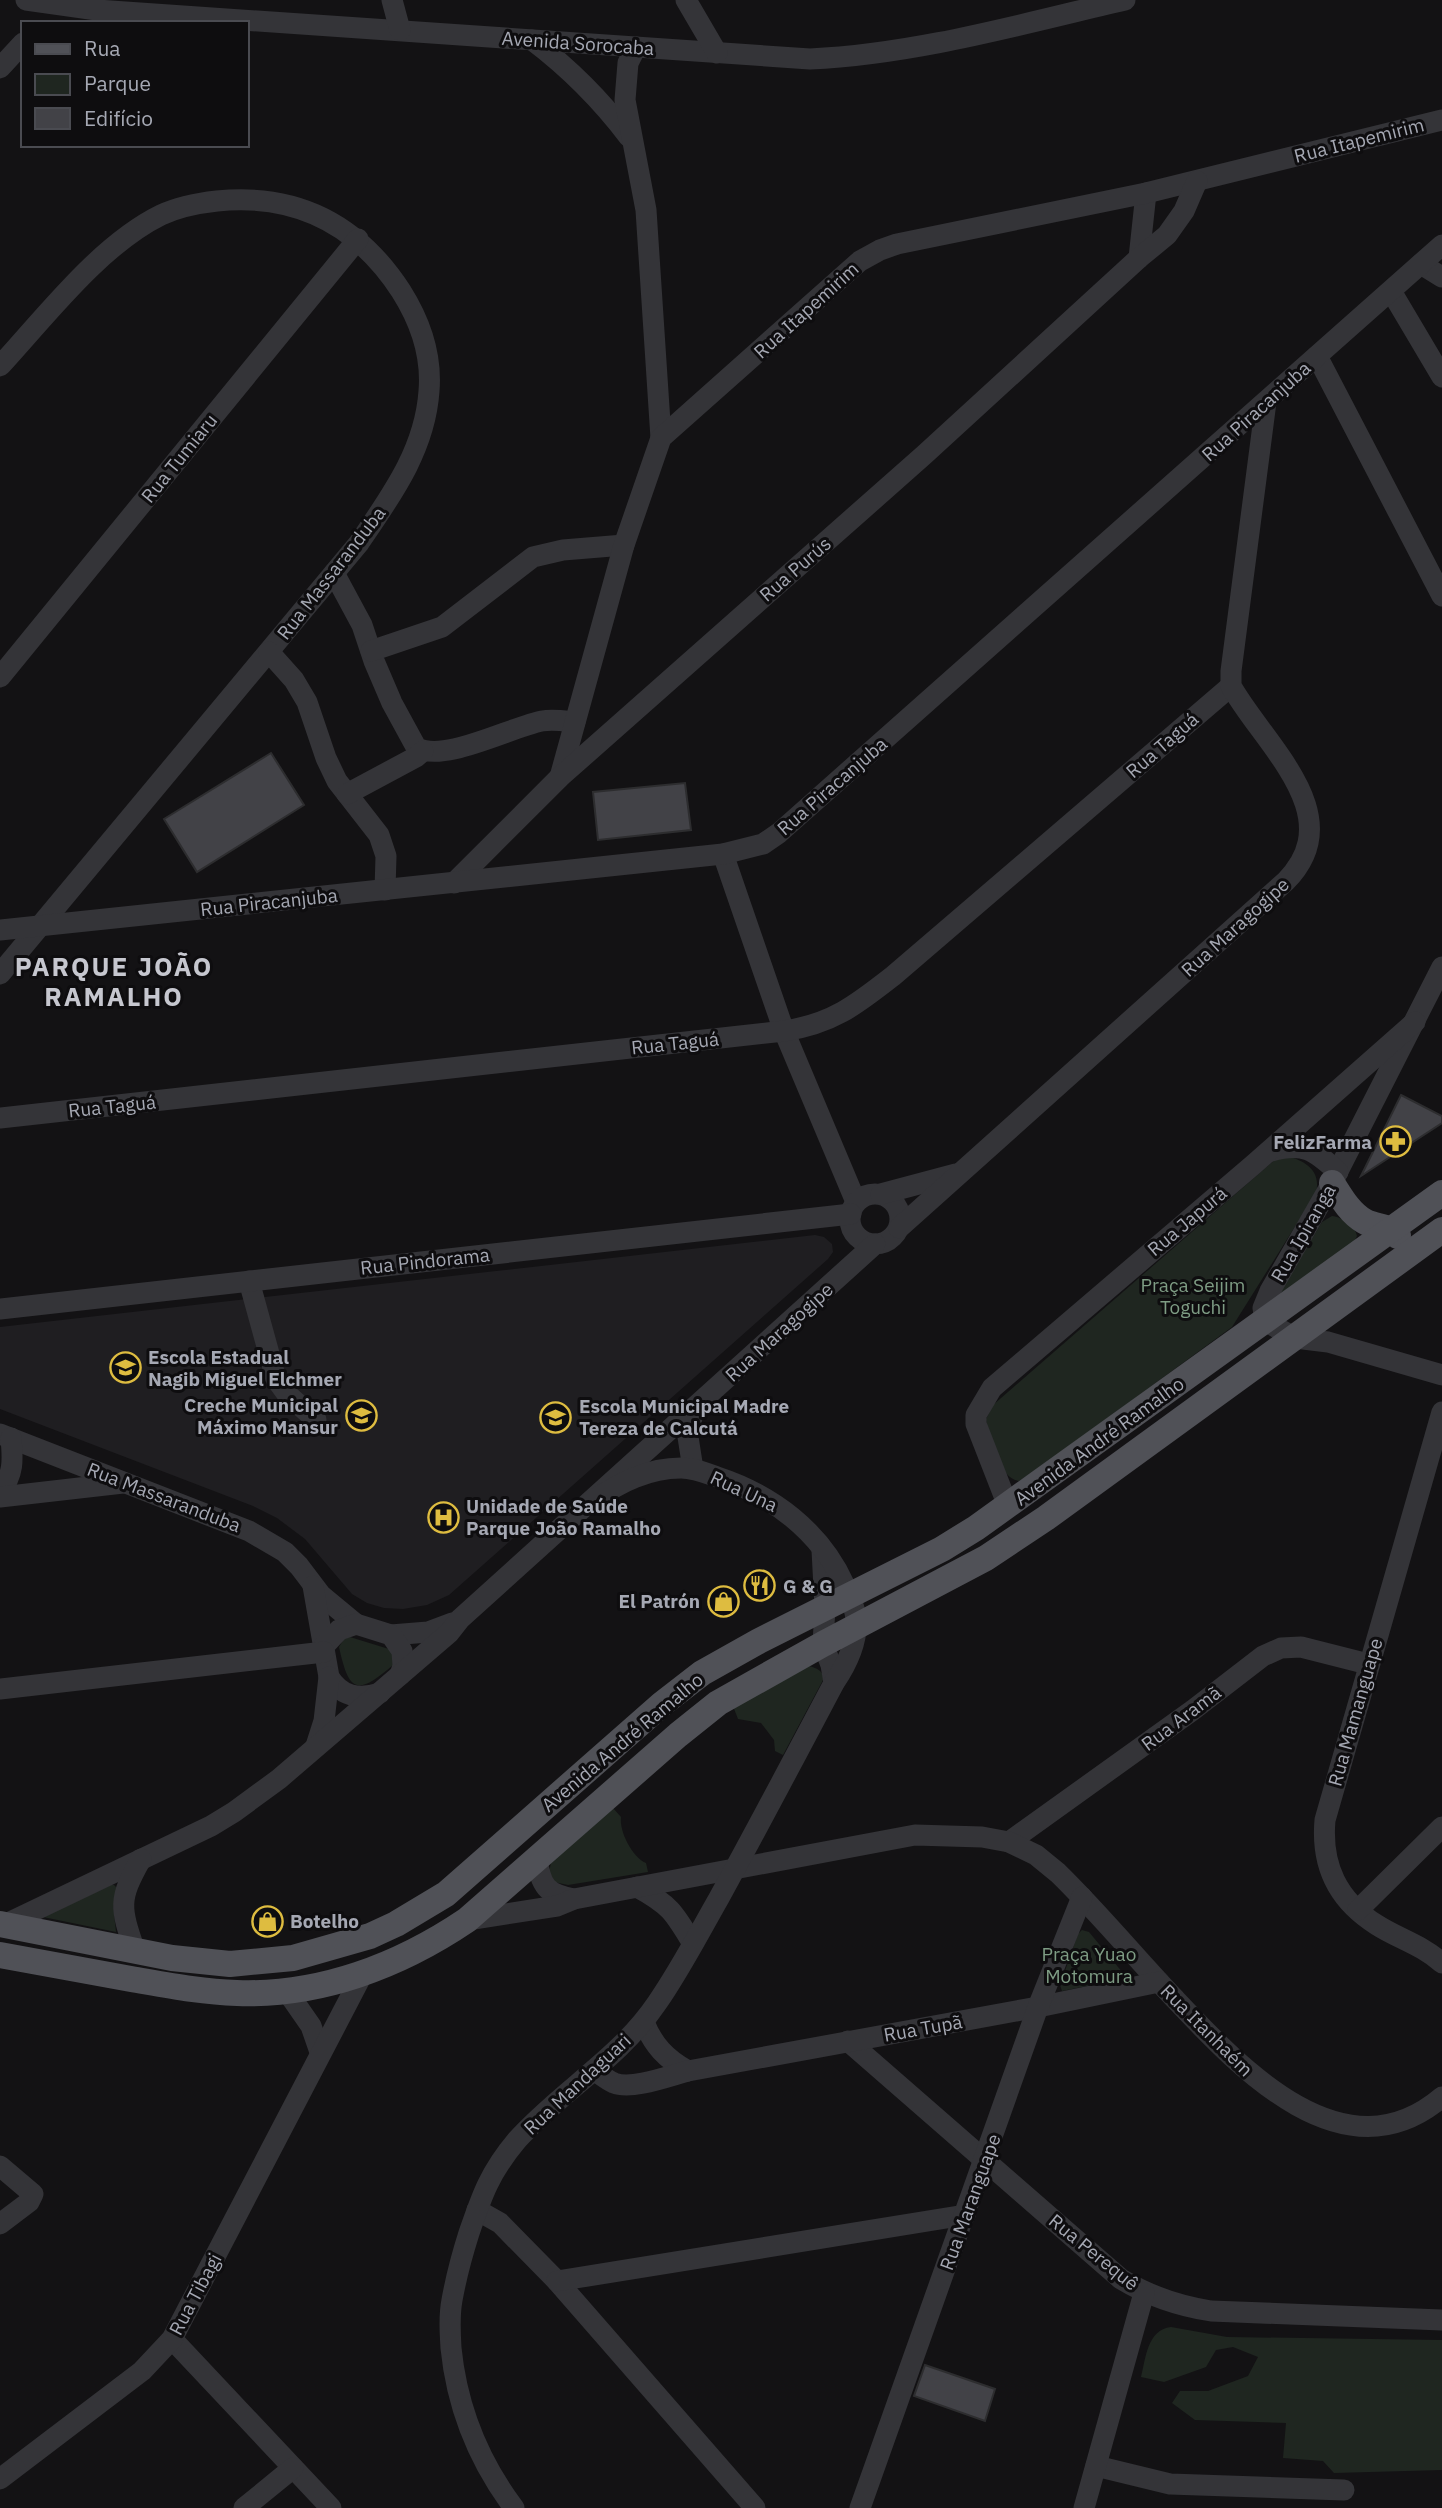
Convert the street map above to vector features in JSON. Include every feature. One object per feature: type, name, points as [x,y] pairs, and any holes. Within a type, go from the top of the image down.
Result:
[{"type":"main road","points":[[1335,1177],[1355,1214],[1366,1222],[1392,1229],[1406,1246],[1407,1256]]},
{"type":"main road","name":"Avenida André Ramalho","points":[[2,1924],[205,1963],[252,1963],[293,1958],[343,1946],[396,1924],[446,1894],[686,1684],[719,1663],[942,1549],[1009,1506],[1442,1193]]},
{"type":"main road","name":"Avenida André Ramalho","points":[[0,1955],[195,1990],[240,1993],[286,1990],[362,1975],[408,1956],[467,1920],[678,1735],[733,1693],[977,1563],[1016,1538],[1442,1230]]},
{"type":"main road","points":[[719,1663],[733,1693]]},
{"type":"main road","points":[[343,1946],[353,1956],[362,1975]]},
{"type":"main road","points":[[286,1990],[288,1969],[293,1958]]},
{"type":"street","name":"Avenida Sorocaba","points":[[26,0],[810,59],[924,47],[1125,0]]},
{"type":"street","points":[[392,0],[400,30]]},
{"type":"street","points":[[686,0],[717,53]]},
{"type":"street","points":[[43,21],[60,3]]},
{"type":"street","points":[[532,40],[556,58],[595,96],[634,144]]},
{"type":"street","points":[[0,68],[21,45]]},
{"type":"street","points":[[636,47],[628,63],[625,100],[646,209],[661,438]]},
{"type":"street","name":"Rua Itapemirim","points":[[560,777],[624,545],[661,438],[771,342],[848,270],[880,250],[1146,193],[1442,120]]},
{"type":"street","name":"Rua Purús","points":[[454,883],[560,777],[924,456],[1139,258],[1167,236],[1184,211],[1197,181]]},
{"type":"street","points":[[1139,258],[1146,193]]},
{"type":"street","name":"Rua Massaranduba","points":[[0,366],[110,250],[135,230],[172,211],[210,202],[243,199],[312,213],[358,239],[390,274],[419,323],[428,357],[429,391],[424,424],[412,458],[398,486],[359,543],[0,974]]},
{"type":"street","name":"Rua Tumiaru","points":[[0,677],[358,239]]},
{"type":"street","name":"Rua Piracanjuba","points":[[0,930],[723,854],[763,844],[779,834],[1442,245]]},
{"type":"street","points":[[1421,264],[1442,277]]},
{"type":"street","points":[[1391,291],[1442,377]]},
{"type":"street","points":[[1318,356],[1442,596]]},
{"type":"street","points":[[1231,686],[1266,402]]},
{"type":"street","points":[[370,651],[442,627],[533,557],[563,550],[624,545]]},
{"type":"street","points":[[334,573],[362,625],[392,703],[416,747],[435,752],[472,744],[545,720],[575,722]]},
{"type":"street","points":[[269,652],[294,680],[307,702],[326,758],[346,794],[379,835],[385,847],[385,890]]},
{"type":"street","name":"Rua Taguá","points":[[0,1118],[784,1031],[827,1021],[858,1003],[1231,686]]},
{"type":"street","name":"Rua Maragogipe","points":[[899,1228],[1286,881],[1302,862],[1312,830],[1300,788],[1231,686]]},
{"type":"street","points":[[346,794],[423,751]]},
{"type":"street","points":[[723,854],[784,1031],[859,1224],[888,1241],[899,1228],[900,1211],[889,1197],[872,1193],[859,1224]]},
{"type":"street","name":"Rua Ipiranga","points":[[1265,1321],[1263,1308],[1270,1291],[1335,1177],[1442,967]]},
{"type":"street","name":"Rua Japurá","points":[[1009,1506],[976,1424],[975,1415],[992,1388],[1269,1152],[1415,1022]]},
{"type":"street","points":[[1269,1152],[1289,1146],[1301,1147],[1318,1154],[1335,1177]]},
{"type":"street","name":"Rua Maragogipe","points":[[881,1194],[958,1174]]},
{"type":"street","name":"Rua Maragogipe","points":[[400,1675],[848,1270],[859,1224]]},
{"type":"street","name":"Rua Pindorama","points":[[0,1309],[248,1281],[859,1224]]},
{"type":"street","points":[[248,1281],[276,1378],[287,1394],[316,1420]]},
{"type":"street","points":[[1265,1321],[1295,1338],[1328,1342],[1442,1375]]},
{"type":"street","name":"Rua Una","points":[[693,1469],[688,1437],[694,1408]]},
{"type":"street","name":"Rua Mamanguape","points":[[1442,1412],[1368,1664],[1325,1820],[1323,1837],[1327,1866],[1335,1882],[1358,1910],[1377,1925],[1429,1951],[1442,1963]]},
{"type":"street","points":[[0,1492],[9,1479],[14,1462],[5,1436]]},
{"type":"street","name":"Rua Massaranduba","points":[[5,1436],[267,1540],[285,1552],[332,1606],[356,1624]]},
{"type":"street","name":"Rua Una","points":[[593,1500],[626,1480],[660,1469],[693,1469],[760,1495],[785,1510],[822,1548],[839,1573],[855,1608],[857,1627]]},
{"type":"street","points":[[0,1497],[125,1482]]},
{"type":"street","points":[[822,1548],[825,1608],[823,1644],[834,1683]]},
{"type":"street","name":"Rua Massaranduba","points":[[312,1584],[324,1649]]},
{"type":"street","name":"Rua Maragogipe","points":[[391,1634],[428,1632],[460,1619]]},
{"type":"street","points":[[0,1689],[324,1649],[339,1630],[356,1624],[391,1634],[404,1657],[400,1675],[257,1797],[211,1826],[2,1924]]},
{"type":"street","name":"Rua Mandaguari","points":[[514,2508],[478,2451],[457,2393],[453,2362],[451,2301],[482,2192],[518,2139],[643,2022],[693,1944],[849,1660],[857,1627]]},
{"type":"street","name":"Rua Aramã","points":[[1009,1842],[1194,1710],[1264,1656],[1281,1648],[1301,1647],[1368,1664]]},
{"type":"street","points":[[316,1746],[324,1721],[328,1677],[324,1649]]},
{"type":"street","points":[[328,1677],[347,1695],[369,1697],[380,1693]]},
{"type":"street","points":[[1358,1910],[1442,1827]]},
{"type":"street","name":"Rua Itanhaém","points":[[467,1920],[557,1906],[574,1899],[915,1835],[982,1837],[1009,1842],[1036,1855],[1082,1897],[1221,2048],[1282,2097],[1318,2116],[1350,2126],[1373,2128],[1394,2124],[1415,2115],[1442,2097]]},
{"type":"street","points":[[135,1951],[123,1912],[124,1890],[141,1859]]},
{"type":"street","points":[[537,1859],[543,1885],[556,1894],[574,1899]]},
{"type":"street","points":[[637,1887],[673,1911],[693,1944]]},
{"type":"street","name":"Rua Maranguape","points":[[860,2508],[1038,2007],[1082,1897]]},
{"type":"street","name":"Rua Tibagi","points":[[0,2479],[142,2371],[172,2339],[362,1975]]},
{"type":"street","name":"Rua Tupã","points":[[594,2070],[612,2082],[624,2085],[1159,1982]]},
{"type":"street","points":[[286,1990],[311,2026],[320,2052]]},
{"type":"street","points":[[643,2022],[660,2051],[688,2071]]},
{"type":"street","name":"Rua Perequê","points":[[848,2041],[1121,2278],[1144,2293],[1192,2308],[1212,2311],[1442,2320]]},
{"type":"street","points":[[0,2166],[30,2189],[33,2197],[0,2224]]},
{"type":"street","points":[[0,2197],[18,2211]]},
{"type":"street","points":[[477,2210],[500,2223],[557,2281],[755,2508]]},
{"type":"street","points":[[557,2281],[965,2215]]},
{"type":"street","points":[[1084,2508],[1144,2293]]},
{"type":"street","points":[[172,2339],[331,2508]]},
{"type":"street","points":[[1096,2466],[1182,2485],[1344,2490]]},
{"type":"street","points":[[244,2508],[293,2468]]},
{"type":"shaded area","points":[[815,1235],[824,1237],[832,1244],[833,1252],[828,1259],[449,1595],[427,1605],[403,1609],[384,1608],[367,1603],[352,1594],[305,1539],[277,1518],[253,1506],[0,1409],[0,1327]]},
{"type":"green space","name":"Praça Seijim Toguchi","points":[[1291,1157],[1312,1169],[1317,1179],[1316,1193],[1232,1327],[1038,1469],[1019,1481],[1006,1474],[987,1427],[986,1419],[993,1405],[1277,1158]]},
{"type":"green space","points":[[1332,1216],[1344,1220],[1354,1229],[1357,1236],[1354,1242],[1280,1295],[1322,1222]]},
{"type":"green space","points":[[350,1637],[392,1650],[393,1665],[371,1682],[356,1685],[347,1674],[339,1647],[344,1639]]},
{"type":"green space","points":[[809,1666],[819,1670],[823,1680],[783,1755],[775,1751],[774,1740],[761,1723],[738,1719],[733,1706]]},
{"type":"green space","points":[[612,1807],[621,1817],[622,1829],[628,1843],[646,1863],[648,1872],[568,1885],[554,1882],[549,1872],[551,1863]]},
{"type":"green space","points":[[111,1885],[117,1888],[114,1914],[116,1932],[43,1917]]},
{"type":"green space","name":"Praça Yuao Motomura","points":[[1082,1930],[1089,1932],[1123,1973],[1117,1980],[1062,1991],[1060,1985],[1078,1934]]},
{"type":"green space","points":[[1171,2327],[1227,2337],[1442,2340],[1442,2470],[1334,2473],[1323,2461],[1283,2458],[1286,2423],[1195,2420],[1172,2403],[1180,2391],[1208,2391],[1248,2376],[1258,2357],[1233,2347],[1216,2350],[1206,2367],[1164,2382],[1141,2377],[1152,2339],[1163,2329]]},
{"type":"building","points":[[271,753],[304,805],[197,872],[164,819]]},
{"type":"building","points":[[685,783],[691,830],[598,840],[593,792]]},
{"type":"building","name":"FelizFarma","points":[[1401,1095],[1442,1116],[1442,1123],[1361,1176]]},
{"type":"building","points":[[925,2365],[995,2389],[985,2421],[914,2396]]},
{"type":"place","name":"FelizFarma","points":[[1395,1142]]},
{"type":"place","name":"Escola Estadual Nagib Miguel Elchmer","points":[[125,1368]]},
{"type":"place","name":"Creche Municipal Máximo Mansur","points":[[361,1416]]},
{"type":"place","name":"Escola Municipal Madre Tereza de Calcutá","points":[[556,1417]]},
{"type":"place","name":"Unidade de Saúde Parque João Ramalho","points":[[443,1517]]},
{"type":"place","name":"G & G","points":[[760,1586]]},
{"type":"place","name":"El Patrón","points":[[723,1601]]},
{"type":"place","name":"Botelho","points":[[267,1921]]},
{"type":"district","name":"PARQUE JOÃO RAMALHO","points":[[114,981]]}]
